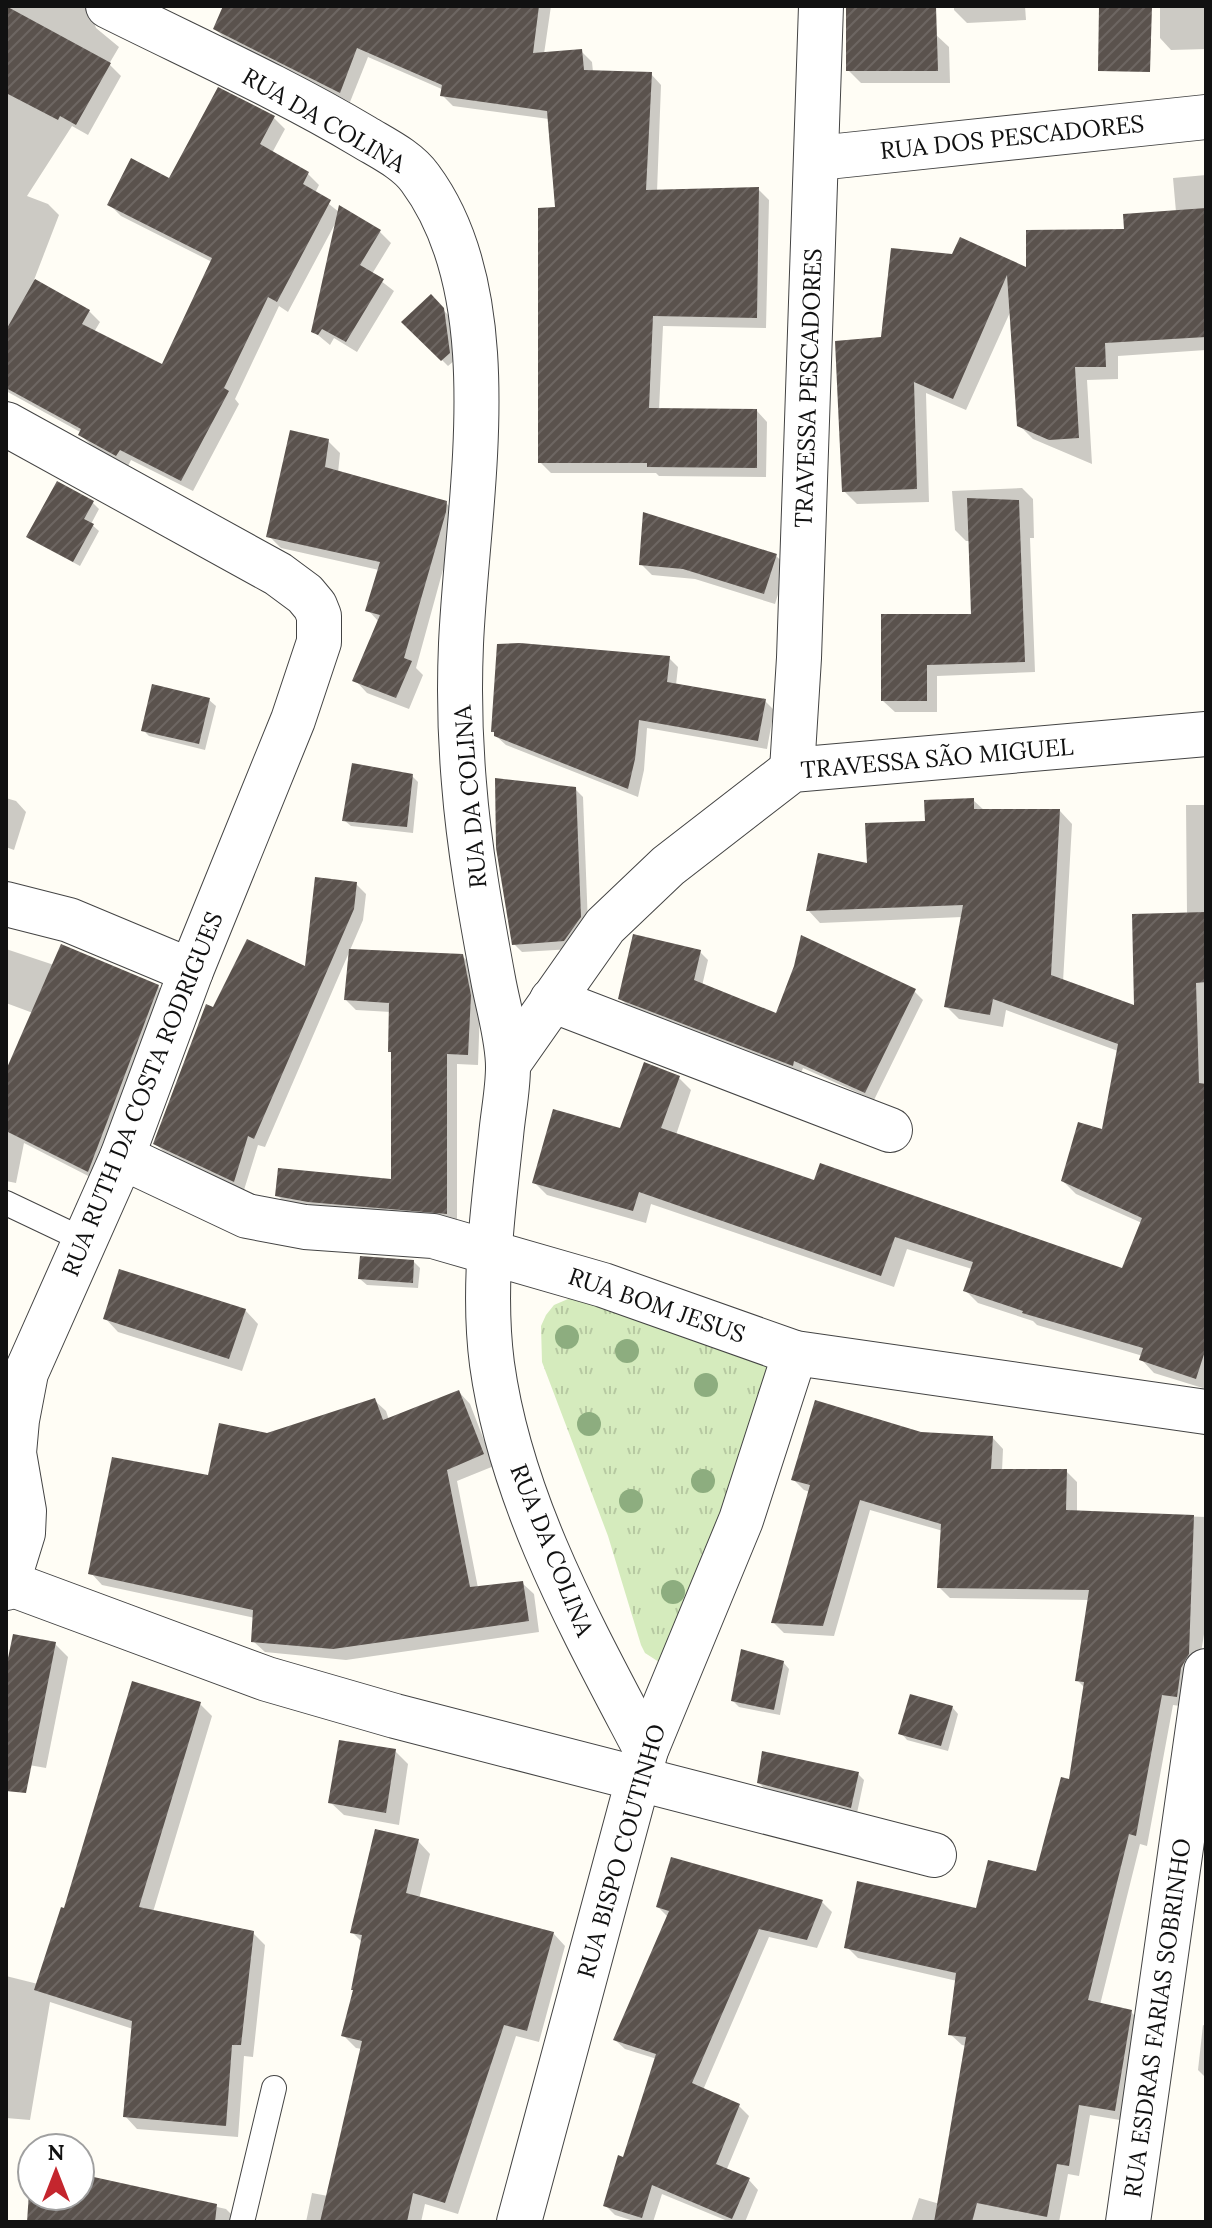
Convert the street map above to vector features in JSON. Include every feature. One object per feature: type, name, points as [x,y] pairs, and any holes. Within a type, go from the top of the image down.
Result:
[{"type":"street","name":"RUA DA COLINA","points":[[108,6],[308,106],[400,160],[420,178],[447,228],[463,272],[469,303],[475,383],[476,460],[461,644],[461,741],[465,801],[479,903],[508,1064],[489,1251],[489,1328],[493,1366],[514,1458],[550,1559],[642,1764]]},
{"type":"street","name":"TRAVESSA PESCADORES","points":[[792,770],[818,158],[821,6]]},
{"type":"street","name":"RUA DOS PESCADORES","points":[[818,158],[1206,117]]},
{"type":"street","name":"RUA RUTH DA COSTA RODRIGUES","points":[[6,424],[278,574],[305,594],[319,616],[319,642],[297,708],[191,971],[122,1157],[26,1373],[10,1451],[21,1488],[23,1533],[7,1585]]},
{"type":"street","name":"TRAVESSA SÃO MIGUEL","points":[[508,1064],[605,926],[637,893],[792,770],[1206,734]]},
{"type":"street","points":[[6,904],[69,920],[191,971]]},
{"type":"street","points":[[552,1000],[890,1130]]},
{"type":"street","name":"RUA BOM JESUS","points":[[122,1157],[209,1199],[263,1220],[305,1227],[433,1236],[603,1285],[795,1353],[1206,1412]]},
{"type":"street","name":"RUA BISPO COUTINHO","points":[[519,2222],[642,1764],[741,1520],[795,1353]]},
{"type":"street","points":[[7,1585],[267,1679],[395,1716],[642,1764],[934,1855]]},
{"type":"street","name":"RUA ESDRAS FARIAS SOBRINHO","points":[[1128,2222],[1206,1671]]},
{"type":"lane","points":[[6,1203],[86,1241]]},
{"type":"lane","points":[[242,2222],[274,2088]]},
{"type":"green space","points":[[575,1296],[771,1361],[780,1374],[659,1662],[645,1653],[641,1645],[608,1536],[542,1362],[541,1326],[546,1315],[554,1305]]},
{"type":"building","points":[[6,6],[111,63],[76,125],[60,116],[58,120],[6,93]]},
{"type":"building","points":[[223,6],[539,6],[533,53],[582,49],[584,70],[652,72],[646,190],[759,187],[757,318],[653,316],[649,408],[757,409],[757,468],[647,467],[647,463],[538,463],[538,208],[555,207],[547,111],[440,96],[442,85],[357,48],[340,93],[213,29]]},
{"type":"building","points":[[846,6],[936,6],[938,71],[846,71]]},
{"type":"building","points":[[1099,6],[1152,6],[1150,72],[1098,71]]},
{"type":"building","points":[[218,87],[275,116],[260,144],[309,172],[303,184],[331,200],[277,302],[268,297],[224,388],[229,391],[181,481],[120,450],[116,456],[78,435],[81,429],[6,388],[6,330],[35,279],[90,310],[82,324],[162,364],[212,258],[107,205],[131,158],[169,178]]},
{"type":"building","points":[[339,205],[381,230],[360,265],[384,279],[346,342],[322,329],[318,335],[311,332]]},
{"type":"building","points":[[1206,208],[1206,337],[1105,343],[1106,367],[1075,367],[1079,438],[1049,440],[1017,426],[1007,275],[953,399],[914,382],[917,489],[842,492],[835,341],[881,337],[891,248],[952,254],[960,237],[1026,267],[1026,230],[1124,229],[1123,214]]},
{"type":"building","points":[[431,294],[444,308],[450,353],[441,361],[401,322]]},
{"type":"building","points":[[290,430],[329,439],[325,467],[447,501],[404,658],[412,661],[396,698],[352,681],[380,615],[365,611],[380,562],[266,537]]},
{"type":"building","points":[[57,481],[94,501],[84,519],[94,524],[73,562],[26,537]]},
{"type":"building","points":[[967,498],[1019,500],[1025,662],[927,665],[927,701],[881,701],[881,614],[971,614]]},
{"type":"building","points":[[643,512],[777,554],[764,594],[683,569],[639,565]]},
{"type":"building","points":[[520,643],[670,656],[667,682],[766,699],[758,741],[639,720],[628,789],[494,736],[491,732],[497,644]]},
{"type":"building","points":[[152,684],[210,698],[199,744],[141,731]]},
{"type":"building","points":[[352,763],[413,774],[407,827],[342,821]]},
{"type":"building","points":[[495,778],[576,787],[581,917],[564,941],[512,945],[496,848]]},
{"type":"building","points":[[974,798],[974,809],[1060,809],[1051,975],[1134,1005],[1132,914],[1206,912],[1206,982],[1196,983],[1199,1083],[1206,1084],[1206,1348],[1196,1379],[1139,1360],[1143,1348],[1022,1313],[963,1291],[973,1262],[895,1237],[881,1276],[639,1192],[633,1211],[532,1183],[553,1109],[620,1128],[644,1062],[680,1076],[661,1128],[814,1180],[820,1163],[1122,1268],[1142,1218],[1061,1181],[1078,1122],[1102,1129],[1118,1044],[993,999],[990,1015],[944,1007],[963,905],[806,911],[818,853],[867,863],[865,823],[925,821],[924,800]]},
{"type":"building","points":[[315,877],[357,882],[354,909],[254,1139],[248,1136],[234,1182],[153,1144],[206,1004],[213,1007],[247,939],[305,966]]},
{"type":"building","points":[[633,934],[701,950],[694,980],[776,1013],[794,966],[801,935],[916,989],[865,1093],[794,1061],[793,1066],[618,999]]},
{"type":"building","points":[[61,944],[159,985],[88,1172],[6,1131],[6,1070]]},
{"type":"building","points":[[349,949],[463,954],[471,995],[468,1055],[447,1054],[447,1214],[308,1202],[275,1196],[278,1168],[391,1179],[389,1003],[344,1000]]},
{"type":"building","points":[[360,1256],[414,1260],[413,1283],[358,1279]]},
{"type":"building","points":[[119,1269],[246,1309],[229,1359],[103,1319]]},
{"type":"building","points":[[459,1390],[484,1454],[447,1470],[470,1587],[523,1581],[529,1621],[333,1649],[251,1642],[253,1610],[88,1574],[112,1457],[208,1475],[219,1423],[267,1433],[375,1398],[383,1420]]},
{"type":"building","points":[[815,1400],[921,1432],[993,1436],[991,1469],[1067,1469],[1066,1510],[1194,1515],[1189,1654],[1181,1668],[1177,1697],[1162,1695],[1136,1836],[1129,1834],[1088,2000],[1132,2010],[1115,2111],[1079,2105],[1069,2166],[1057,2164],[1047,2217],[977,2203],[972,2222],[934,2222],[966,2037],[948,2035],[956,1973],[844,1948],[857,1881],[976,1908],[988,1860],[1036,1871],[1061,1777],[1069,1779],[1084,1682],[1075,1681],[1089,1590],[937,1588],[941,1524],[860,1500],[823,1626],[771,1623],[810,1485],[791,1480]]},
{"type":"building","points":[[13,1634],[56,1642],[26,1793],[6,1791],[6,1668]]},
{"type":"building","points":[[741,1649],[784,1661],[774,1710],[731,1701]]},
{"type":"building","points":[[132,1681],[201,1702],[139,1907],[254,1931],[241,2045],[232,2045],[226,2126],[123,2117],[132,2021],[34,1990],[61,1907],[64,1908]]},
{"type":"building","points":[[910,1694],[953,1706],[941,1746],[898,1734]]},
{"type":"building","points":[[339,1740],[396,1749],[386,1813],[328,1803]]},
{"type":"building","points":[[762,1751],[859,1772],[851,1808],[757,1783]]},
{"type":"building","points":[[375,1829],[419,1839],[406,1893],[554,1932],[527,2031],[504,2025],[445,2203],[413,2193],[407,2222],[320,2222],[362,2041],[341,2036],[362,1935],[350,1933]]},
{"type":"building","points":[[671,1857],[823,1900],[807,1940],[759,1929],[692,2083],[740,2104],[716,2164],[750,2178],[732,2219],[652,2185],[642,2218],[603,2206],[618,2155],[623,2157],[656,2054],[613,2040],[669,1911],[656,1907]]},
{"type":"building","points":[[96,2178],[217,2204],[215,2222],[27,2222],[28,2212],[96,2212]]}]
